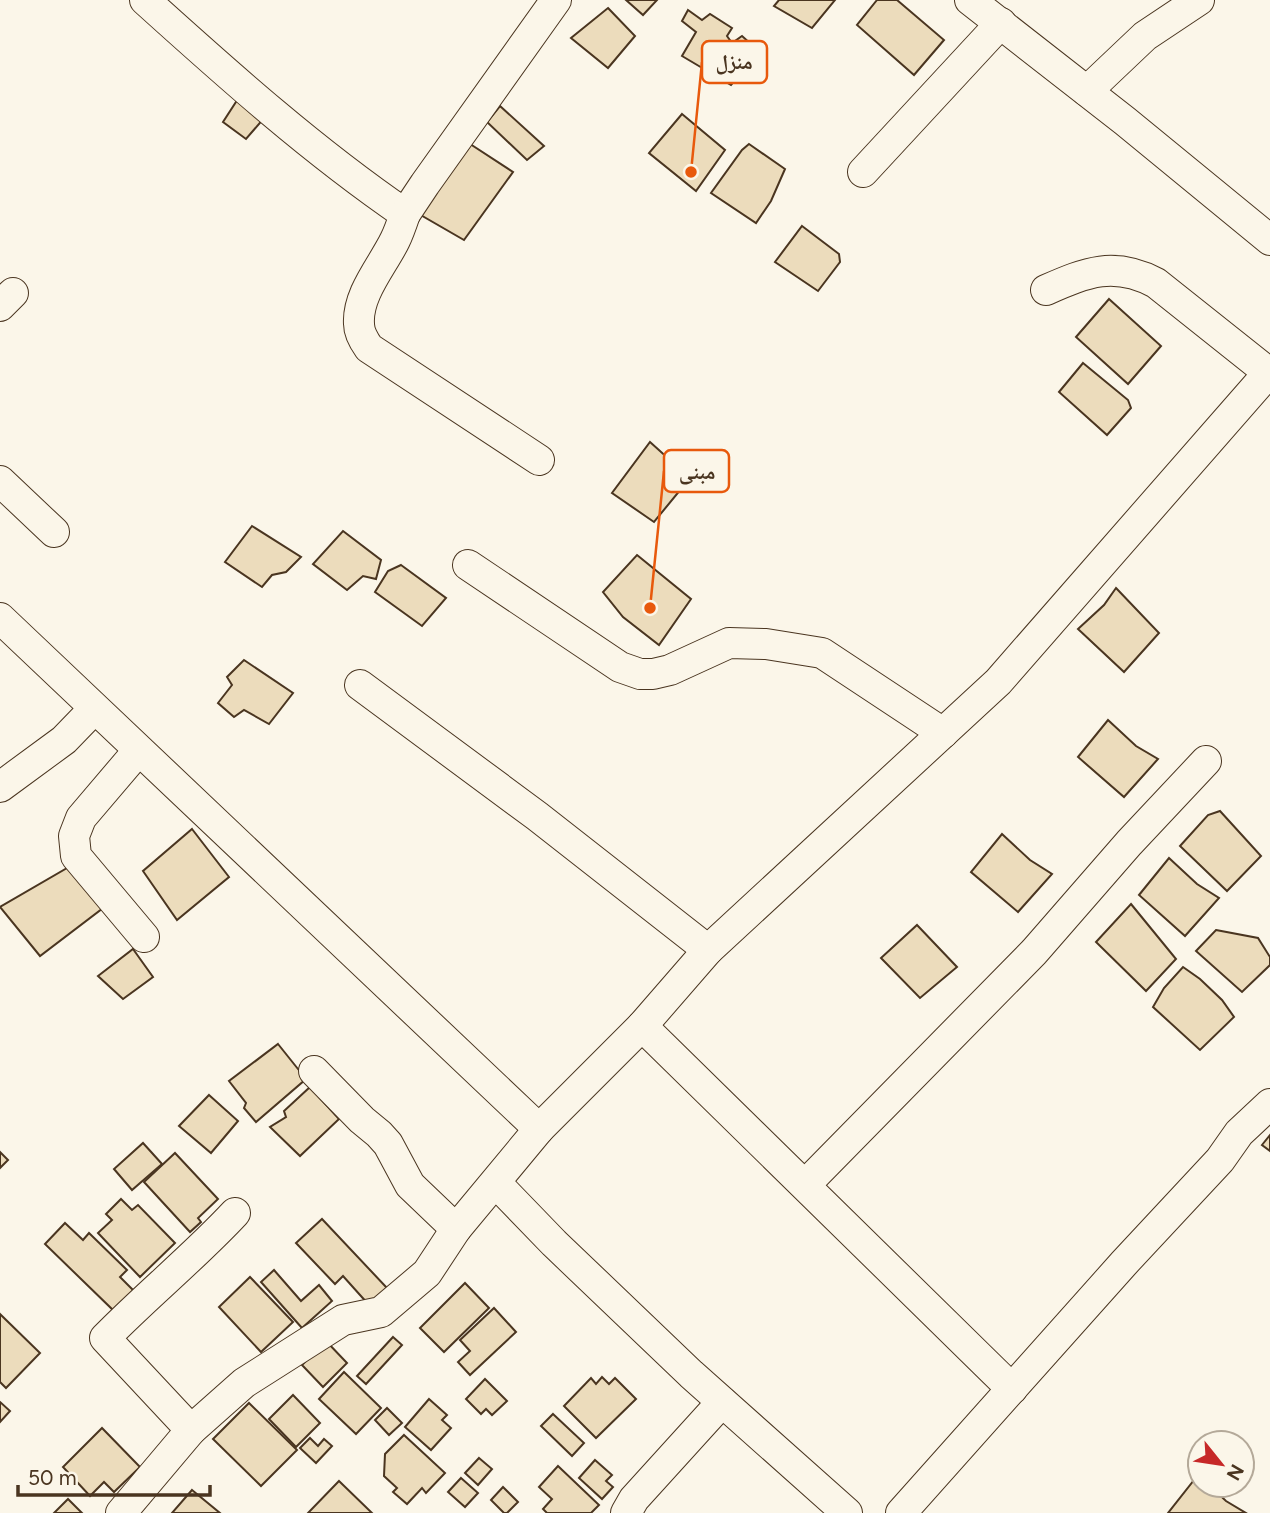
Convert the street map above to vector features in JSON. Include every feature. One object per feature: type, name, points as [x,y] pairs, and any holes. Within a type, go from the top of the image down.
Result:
[{"type":"street","points":[[145,0],[214,62],[361,184],[405,214]]},
{"type":"street","points":[[539,460],[369,348],[360,331],[359,311],[396,239],[405,214],[556,0]]},
{"type":"street","points":[[970,0],[1270,240]]},
{"type":"street","points":[[1087,91],[1145,36],[1199,0]]},
{"type":"street","points":[[863,172],[1001,23]]},
{"type":"street","points":[[121,1513],[191,1430],[244,1383],[343,1320],[380,1312],[427,1273],[456,1230],[539,1129],[642,1026],[708,950],[999,682],[1269,372],[1156,283],[1138,275],[1107,270],[1076,277],[1046,290]]},
{"type":"street","points":[[0,481],[54,532]]},
{"type":"street","points":[[468,565],[620,667],[640,674],[670,670],[729,643],[800,648],[822,653],[943,733]]},
{"type":"street","points":[[0,618],[539,1129]]},
{"type":"street","points":[[360,685],[537,816],[708,950]]},
{"type":"street","points":[[0,787],[64,740],[94,709]]},
{"type":"street","points":[[138,751],[80,818],[74,836],[74,847],[76,856],[144,937]]},
{"type":"street","points":[[806,1184],[1034,952],[1129,842],[1206,761]]},
{"type":"street","points":[[642,1026],[1012,1389]]},
{"type":"street","points":[[314,1071],[388,1144],[410,1185],[456,1230]]},
{"type":"street","points":[[901,1513],[1220,1160],[1239,1133],[1270,1104]]},
{"type":"street","points":[[496,1183],[554,1243],[722,1402],[847,1513]]},
{"type":"street","points":[[191,1430],[105,1338],[160,1283],[204,1246],[235,1213]]},
{"type":"street","points":[[626,1513],[634,1499],[722,1402]]},
{"type":"building","points":[[626,0],[657,0],[643,15]]},
{"type":"building","points":[[779,0],[835,0],[812,28],[774,6]]},
{"type":"building","points":[[877,0],[897,0],[944,40],[914,75],[857,25]]},
{"type":"building","points":[[608,8],[635,36],[608,68],[571,38]]},
{"type":"building","points":[[688,10],[702,20],[710,14],[732,28],[727,36],[732,43],[742,36],[760,52],[731,85],[682,56],[696,32],[682,21]]},
{"type":"building","points":[[245,88],[271,110],[246,139],[223,122]]},
{"type":"building","points":[[500,106],[544,146],[527,160],[487,122]]},
{"type":"building","points":[[682,114],[725,150],[696,191],[649,153]]},
{"type":"building","points":[[464,140],[513,172],[464,240],[412,210]]},
{"type":"building","points":[[749,144],[785,169],[771,201],[756,223],[711,193]]},
{"type":"building","points":[[802,226],[839,254],[840,262],[818,291],[775,262]]},
{"type":"building","points":[[1109,299],[1161,346],[1128,384],[1076,337]]},
{"type":"building","points":[[1083,363],[1128,400],[1131,408],[1107,435],[1059,392]]},
{"type":"building","points":[[650,442],[690,478],[654,522],[612,493]]},
{"type":"building","points":[[252,526],[301,557],[286,572],[272,575],[262,587],[225,562]]},
{"type":"building","points":[[343,531],[381,560],[376,579],[363,576],[347,590],[313,564]]},
{"type":"building","points":[[637,555],[691,599],[659,645],[623,617],[603,592]]},
{"type":"building","points":[[401,565],[446,598],[422,626],[375,592],[388,571]]},
{"type":"building","points":[[1116,588],[1159,633],[1124,672],[1078,629],[1104,605]]},
{"type":"building","points":[[244,660],[293,693],[269,724],[244,710],[234,717],[218,703],[232,685],[227,677]]},
{"type":"building","points":[[1108,720],[1136,746],[1158,759],[1124,797],[1078,757]]},
{"type":"building","points":[[1220,811],[1261,856],[1227,891],[1180,846],[1208,815]]},
{"type":"building","points":[[192,829],[229,877],[177,920],[143,871]]},
{"type":"building","points":[[1002,834],[1030,860],[1052,874],[1018,912],[971,872]]},
{"type":"building","points":[[1169,858],[1197,884],[1219,898],[1185,936],[1139,895]]},
{"type":"building","points":[[74,864],[107,905],[40,956],[0,907]]},
{"type":"building","points":[[1131,904],[1176,959],[1146,991],[1096,942]]},
{"type":"building","points":[[917,925],[957,967],[920,998],[881,958]]},
{"type":"building","points":[[1216,930],[1258,938],[1270,957],[1270,965],[1242,992],[1196,951]]},
{"type":"building","points":[[133,949],[153,977],[123,999],[98,976]]},
{"type":"building","points":[[1183,967],[1222,1000],[1234,1017],[1200,1050],[1153,1007],[1164,988]]},
{"type":"building","points":[[278,1044],[306,1079],[256,1122],[244,1108],[246,1103],[229,1081]]},
{"type":"building","points":[[310,1087],[339,1119],[300,1156],[270,1127],[286,1117],[284,1111]]},
{"type":"building","points":[[209,1095],[238,1121],[211,1153],[179,1126]]},
{"type":"building","points":[[1270,1135],[1270,1151],[1262,1145]]},
{"type":"building","points":[[143,1143],[162,1164],[132,1190],[114,1169]]},
{"type":"building","points":[[0,1152],[8,1160],[0,1168]]},
{"type":"building","points":[[175,1153],[218,1199],[198,1218],[201,1222],[190,1232],[144,1182]]},
{"type":"building","points":[[121,1199],[132,1210],[138,1205],[175,1243],[140,1277],[98,1233],[112,1220],[106,1214]]},
{"type":"building","points":[[322,1219],[387,1288],[369,1305],[343,1276],[335,1284],[296,1243]]},
{"type":"building","points":[[65,1223],[83,1240],[89,1233],[127,1270],[120,1277],[134,1291],[114,1311],[45,1244]]},
{"type":"building","points":[[274,1270],[301,1301],[319,1285],[332,1301],[302,1328],[261,1282]]},
{"type":"building","points":[[250,1277],[293,1322],[261,1352],[219,1307]]},
{"type":"building","points":[[465,1283],[489,1308],[444,1352],[420,1328]]},
{"type":"building","points":[[494,1308],[516,1332],[470,1375],[458,1362],[470,1351],[460,1340]]},
{"type":"building","points":[[0,1314],[40,1353],[6,1388],[0,1382]]},
{"type":"building","points":[[393,1337],[402,1345],[366,1384],[357,1376]]},
{"type":"building","points":[[326,1341],[347,1363],[323,1387],[302,1365]]},
{"type":"building","points":[[344,1372],[381,1408],[356,1434],[319,1399]]},
{"type":"building","points":[[602,1377],[609,1384],[615,1378],[636,1399],[596,1438],[564,1406],[591,1378],[596,1384]]},
{"type":"building","points":[[485,1379],[507,1401],[492,1415],[486,1409],[481,1414],[466,1399]]},
{"type":"building","points":[[293,1395],[320,1423],[296,1447],[269,1419]]},
{"type":"building","points":[[429,1399],[447,1415],[442,1420],[451,1428],[431,1450],[405,1427]]},
{"type":"building","points":[[0,1402],[10,1411],[0,1422]]},
{"type":"building","points":[[249,1403],[297,1450],[261,1486],[213,1439]]},
{"type":"building","points":[[387,1408],[402,1423],[389,1435],[375,1420]]},
{"type":"building","points":[[553,1414],[584,1443],[572,1456],[541,1426]]},
{"type":"building","points":[[102,1428],[140,1467],[114,1492],[104,1482],[90,1496],[63,1467]]},
{"type":"building","points":[[404,1435],[445,1473],[426,1493],[422,1488],[407,1504],[393,1492],[397,1488],[384,1476],[385,1454]]},
{"type":"building","points":[[310,1438],[318,1446],[324,1439],[332,1446],[316,1463],[300,1448]]},
{"type":"building","points":[[479,1458],[492,1469],[478,1485],[465,1473]]},
{"type":"building","points":[[595,1460],[612,1475],[606,1481],[613,1487],[602,1499],[579,1478]]},
{"type":"building","points":[[558,1466],[599,1505],[591,1513],[547,1513],[543,1509],[552,1499],[539,1487]]},
{"type":"building","points":[[461,1478],[478,1493],[465,1507],[448,1492]]},
{"type":"building","points":[[339,1481],[372,1513],[308,1513]]},
{"type":"building","points":[[503,1487],[518,1502],[507,1513],[491,1500]]},
{"type":"building","points":[[192,1490],[220,1513],[172,1513]]},
{"type":"building","points":[[1186,1490],[1186,1499],[1224,1499],[1246,1513],[1168,1513]]},
{"type":"building","points":[[68,1499],[82,1513],[54,1513]]},
{"type":"place","name":"منزل","points":[[691,172]]},
{"type":"place","name":"مبنى","points":[[650,608]]}]
